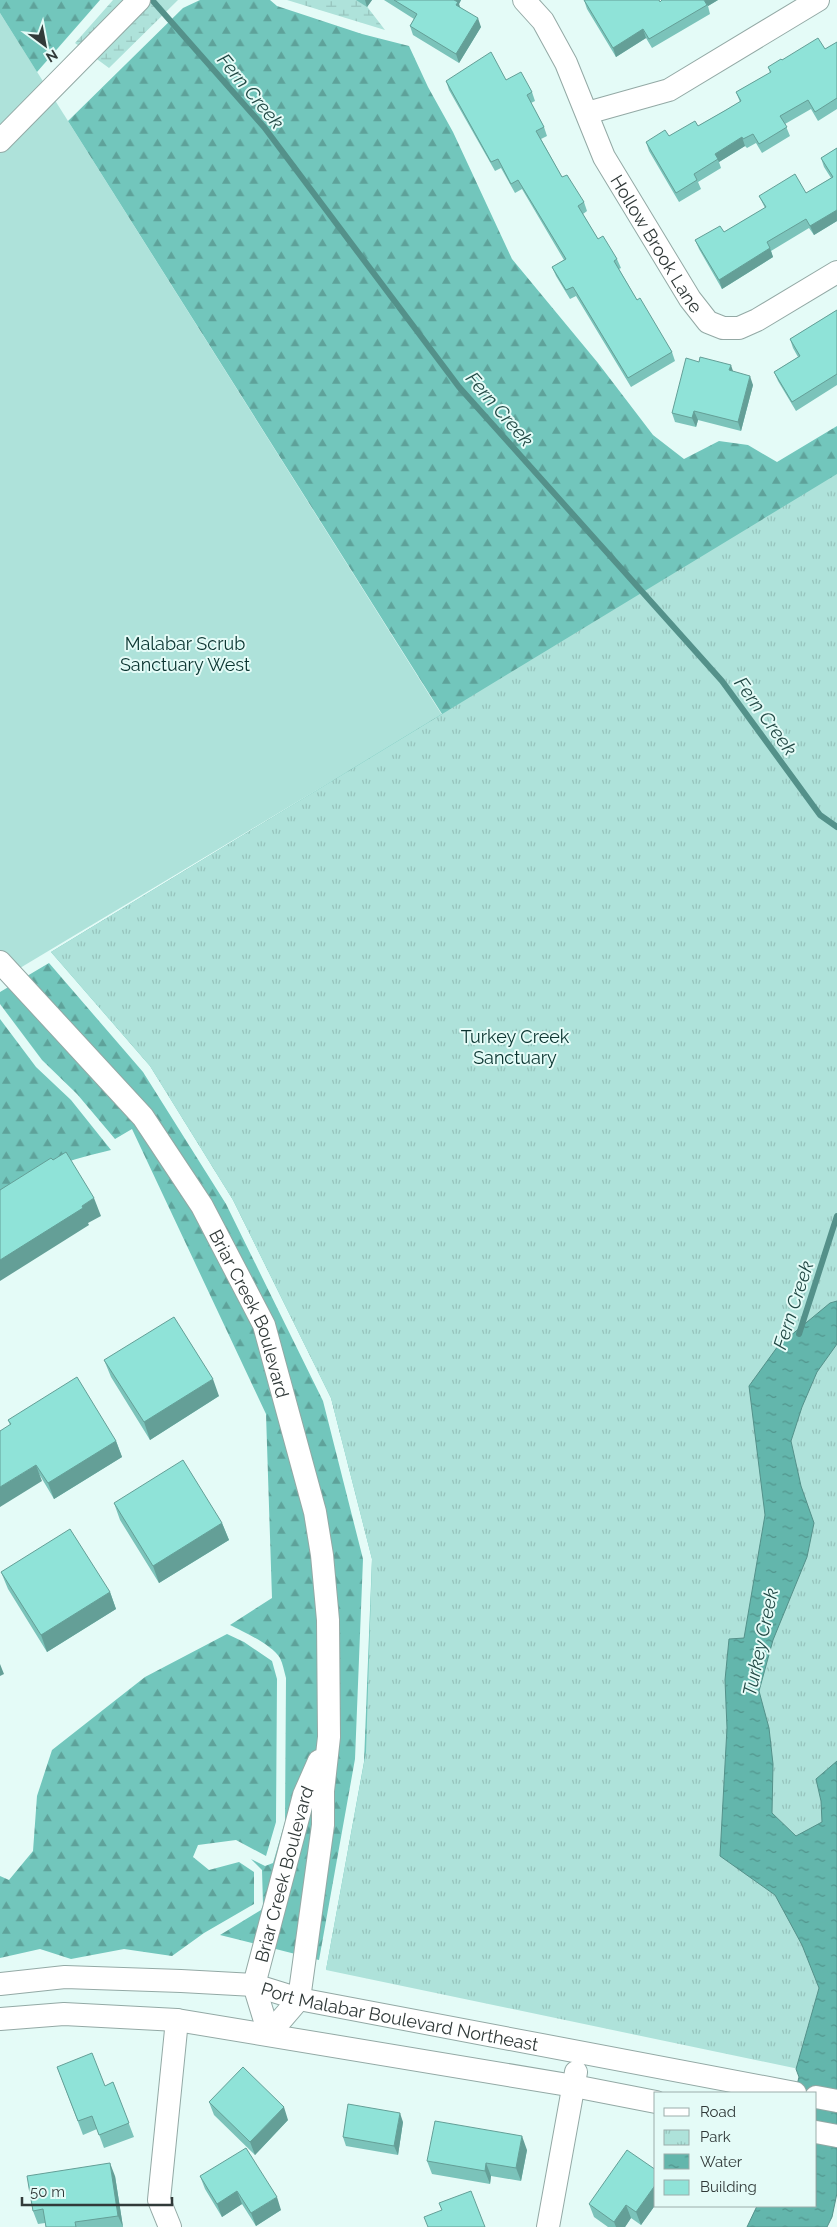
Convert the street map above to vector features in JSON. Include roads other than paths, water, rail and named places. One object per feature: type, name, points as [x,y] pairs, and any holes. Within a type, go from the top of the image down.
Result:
[{"type":"street","points":[[0,141],[138,0]]},
{"type":"street","name":"Hollow Brook Lane","points":[[524,0],[543,21],[566,63],[604,157],[690,299],[708,322],[723,328],[739,328],[757,320],[837,272]]},
{"type":"street","points":[[587,113],[669,90],[818,0]]},
{"type":"street","name":"Briar Creek Boulevard","points":[[0,962],[143,1117],[202,1206],[264,1325],[316,1512],[328,1620],[329,1737],[323,1791],[323,1825],[299,1999]]},
{"type":"street","name":"Briar Creek Boulevard","points":[[269,2034],[254,1985],[304,1794],[329,1737]]},
{"type":"street","name":"Port Malabar Boulevard Northeast","points":[[0,1984],[65,1977],[254,1985],[299,1999],[789,2092]]},
{"type":"street","points":[[269,2034],[299,1999]]},
{"type":"street","name":"Port Malabar Boulevard Northeast","points":[[0,2019],[64,2014],[177,2020],[574,2086],[654,2102]]},
{"type":"street","points":[[170,2227],[159,2200],[177,2020]]},
{"type":"street","points":[[548,2227],[580,2053]]},
{"type":"street","points":[[817,2097],[837,2101]]},
{"type":"street","points":[[817,2132],[837,2136]]},
{"type":"water","name":"Turkey Creek","points":[[837,1301],[837,1344],[817,1372],[802,1407],[791,1441],[801,1486],[814,1523],[807,1557],[773,1640],[759,1691],[769,1728],[773,1764],[772,1813],[796,1836],[822,1822],[821,1801],[816,1779],[837,1761],[837,2193],[832,2217],[827,2227],[747,2227],[757,2207],[817,2207],[817,2092],[795,2092],[799,2077],[796,2069],[819,1988],[802,1945],[775,1895],[720,1856],[727,1728],[725,1680],[729,1639],[744,1638],[765,1515],[749,1386],[778,1346],[830,1303]]},
{"type":"waterway","name":"Fern Creek","points":[[152,0],[264,127],[459,387],[722,681],[820,815],[837,827]]},
{"type":"waterway","name":"Fern Creek","points":[[799,1334],[837,1216]]},
{"type":"park label","name":"Malabar Scrub Sanctuary West","points":[[185,653]]},
{"type":"park label","name":"Turkey Creek Sanctuary","points":[[515,1046]]}]
